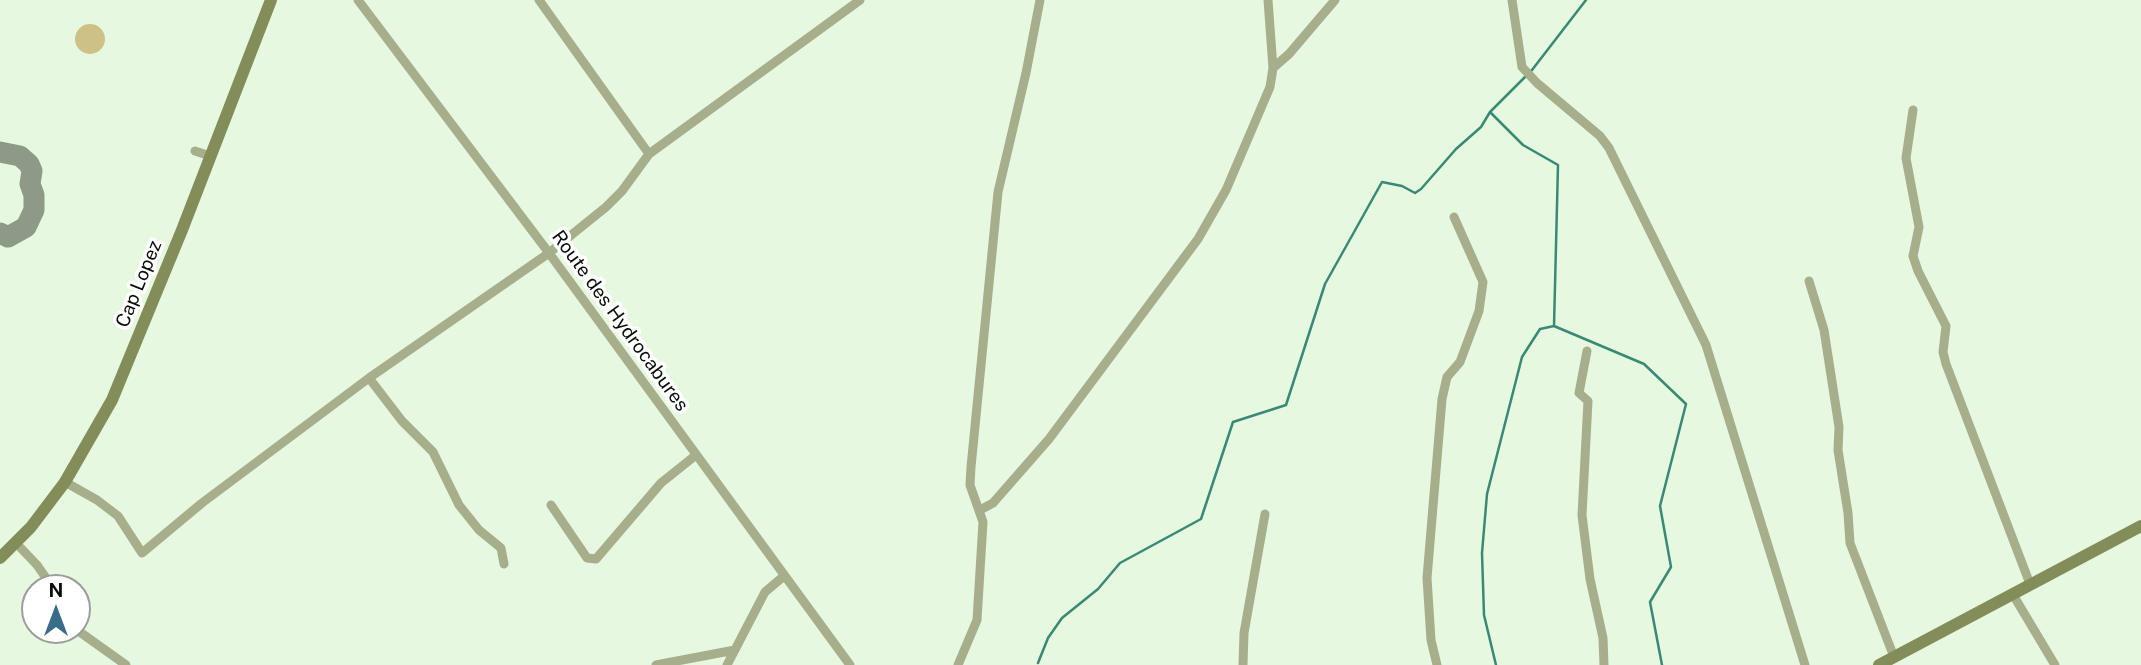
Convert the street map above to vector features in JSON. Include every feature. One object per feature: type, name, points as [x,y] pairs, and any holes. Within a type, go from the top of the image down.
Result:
[{"type":"street","name":"Cap Lopez","points":[[0,558],[16,543],[65,482],[112,400],[271,0]]},
{"type":"street","name":"Route des Hydrocabures","points":[[358,0],[549,253],[850,665]]},
{"type":"street","points":[[539,0],[649,154]]},
{"type":"street","points":[[65,482],[97,500],[118,516],[142,553],[202,503],[369,378],[549,253],[606,207],[622,191],[649,154],[860,0]]},
{"type":"street","points":[[958,665],[977,620],[983,522],[970,485],[998,192],[1040,0]]},
{"type":"street","points":[[980,510],[993,503],[1049,439],[1198,239],[1226,190],[1270,87],[1273,68],[1268,0]]},
{"type":"street","points":[[1273,68],[1289,54],[1335,0]]},
{"type":"street","points":[[1512,0],[1519,54],[1526,72],[1600,136],[1609,148],[1706,345],[1805,665]]},
{"type":"street","points":[[1913,110],[1906,158],[1919,227],[1913,256],[1917,271],[1946,326],[1944,352],[1947,364],[2030,584]]},
{"type":"street","points":[[194,151],[210,156]]},
{"type":"street","points":[[1437,665],[1431,640],[1427,578],[1442,399],[1447,377],[1460,362],[1479,311],[1483,282],[1454,217]]},
{"type":"street","points":[[1809,281],[1824,330],[1839,427],[1838,450],[1850,543],[1894,657]]},
{"type":"street","points":[[1587,351],[1579,393],[1588,401],[1582,515],[1590,579],[1603,638],[1604,665]]},
{"type":"street","points":[[369,378],[402,421],[433,452],[459,505],[479,530],[501,548],[504,564]]},
{"type":"street","points":[[551,505],[587,558],[596,559],[660,483],[696,455]]},
{"type":"street","points":[[1244,665],[1244,634],[1265,514]]},
{"type":"street","points":[[1879,665],[2141,526]]},
{"type":"street","points":[[16,543],[43,574]]},
{"type":"street","points":[[727,665],[765,592],[784,576]]},
{"type":"street","points":[[2012,593],[2055,665]]},
{"type":"street","points":[[91,639],[126,665]]},
{"type":"street","points":[[656,665],[735,650]]},
{"type":"shaded area","points":[[90,24],[101,28],[105,39],[101,50],[90,54],[79,50],[75,39],[79,28]]},
{"type":"waterway","points":[[1554,326],[1558,165],[1523,145],[1490,112],[1532,70],[1586,0]]},
{"type":"waterway","points":[[1038,663],[1048,638],[1062,618],[1098,589],[1120,563],[1201,519],[1233,422],[1286,405],[1325,284],[1382,182],[1402,186],[1415,193],[1456,149],[1481,127],[1490,112]]},
{"type":"waterway","points":[[1496,665],[1484,615],[1482,553],[1487,494],[1522,357],[1540,329],[1554,326],[1644,364],[1686,404],[1660,506],[1671,567],[1650,602],[1662,665]]},
{"type":"taxiway","points":[[0,152],[20,156],[29,164],[32,171],[30,184],[34,195],[34,210],[26,227],[8,237],[0,233]]}]
